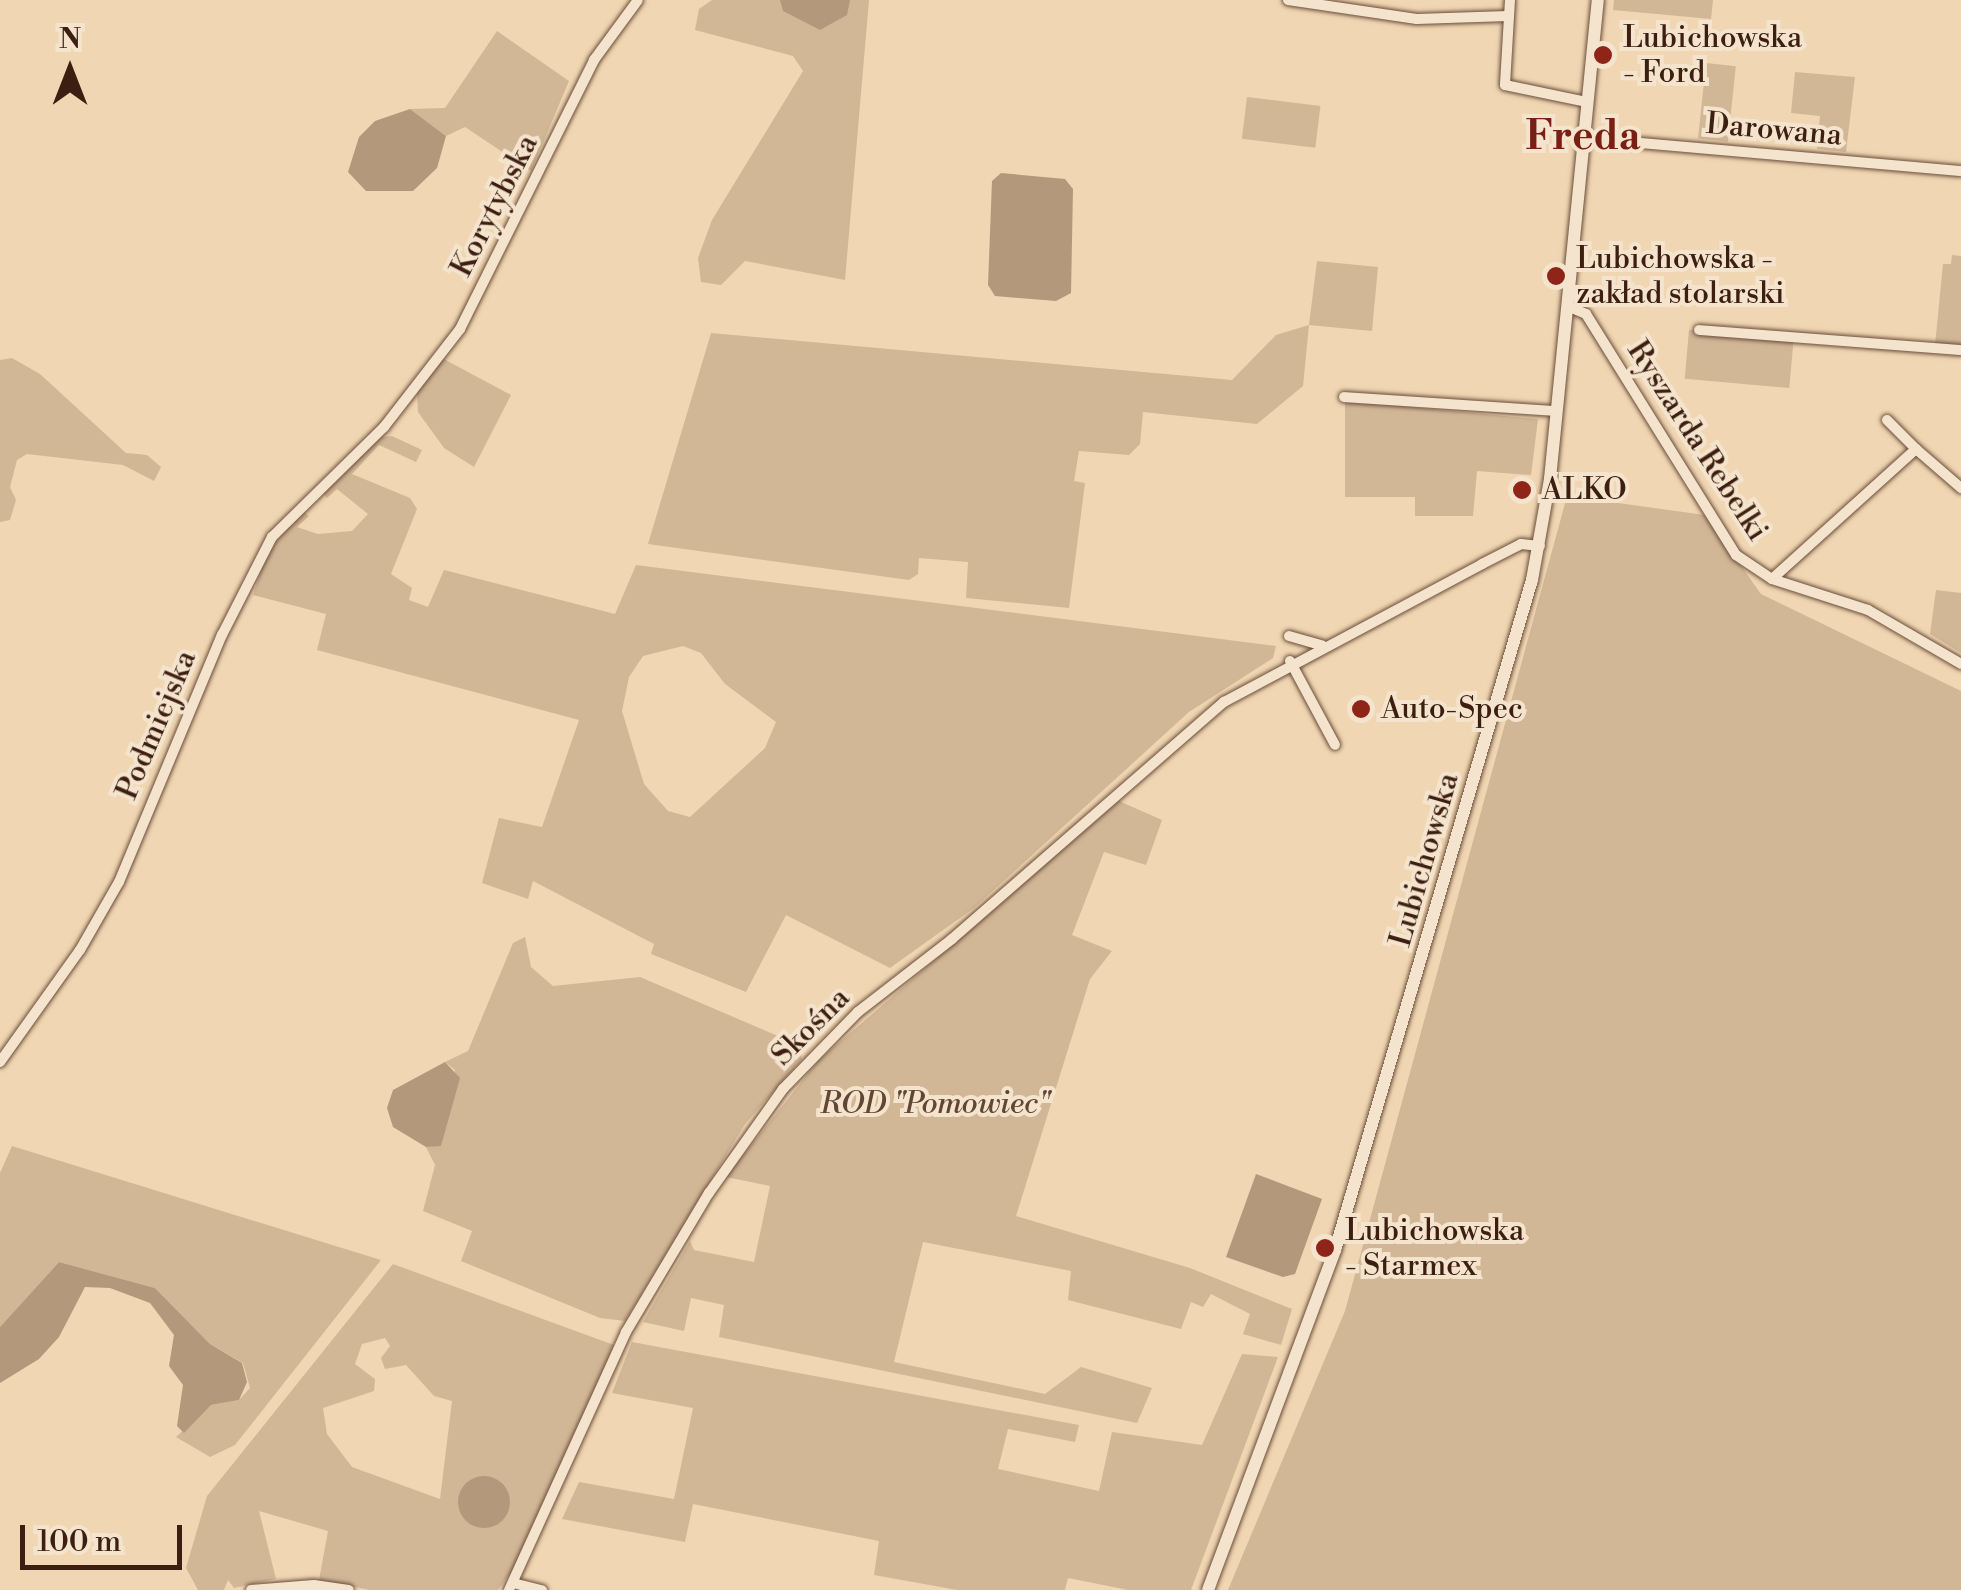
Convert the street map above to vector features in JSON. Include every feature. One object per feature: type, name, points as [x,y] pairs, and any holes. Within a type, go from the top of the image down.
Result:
[{"type":"street","name":"Korytybska","points":[[384,426],[460,329],[594,60],[638,0]]},
{"type":"street","points":[[1288,0],[1417,19],[1508,16]]},
{"type":"street","points":[[1510,0],[1505,85],[1587,102]]},
{"type":"street","name":"Lubichowska","points":[[1208,1590],[1335,1250],[1540,546],[1598,0]]},
{"type":"street","name":"Darowana","points":[[1584,138],[1961,171]]},
{"type":"street","name":"Ryszarda Rebelki","points":[[1568,306],[1586,314],[1736,555],[1772,579],[1868,610],[1961,664]]},
{"type":"street","points":[[1698,330],[1961,350]]},
{"type":"street","points":[[1344,397],[1556,411]]},
{"type":"street","points":[[1887,420],[1961,488]]},
{"type":"street","name":"Podmiejska","points":[[0,1062],[119,882],[222,636],[272,536],[384,426]]},
{"type":"street","points":[[1772,579],[1916,449]]},
{"type":"street","name":"Skośna","points":[[511,1586],[626,1332],[730,1160],[784,1089],[858,1012],[952,939],[1224,702],[1290,662],[1521,544],[1540,546]]},
{"type":"street","points":[[1289,636],[1323,646]]},
{"type":"street","points":[[1290,662],[1335,745]]},
{"type":"street","points":[[252,1590],[314,1585],[349,1590]]},
{"type":"street","points":[[511,1586],[542,1590]]},
{"type":"green space","points":[[712,0],[869,0],[845,280],[745,261],[721,285],[701,282],[698,258],[712,220],[803,71],[793,56],[695,30],[699,9]]},
{"type":"green space","points":[[1614,0],[1713,0],[1711,19],[1613,10]]},
{"type":"green space","points":[[497,31],[569,81],[531,171],[465,127],[446,136],[410,109],[445,108]]},
{"type":"green space","points":[[1706,63],[1736,66],[1728,142],[1698,139]]},
{"type":"green space","points":[[1795,72],[1855,77],[1846,152],[1817,149],[1820,116],[1791,113]]},
{"type":"green space","points":[[1247,97],[1320,106],[1315,148],[1242,139]]},
{"type":"green space","points":[[1952,255],[1961,256],[1961,346],[1935,345],[1943,264],[1951,264]]},
{"type":"green space","points":[[1317,261],[1378,267],[1372,331],[1309,325]]},
{"type":"green space","points":[[1309,325],[1303,386],[1257,424],[1143,412],[1140,444],[1129,455],[1079,451],[1074,481],[1085,483],[1069,608],[966,598],[968,562],[919,558],[918,574],[909,580],[648,544],[711,333],[1232,380],[1276,335]]},
{"type":"green space","points":[[1689,330],[1794,339],[1789,388],[1685,379]]},
{"type":"green space","points":[[440,357],[511,395],[474,467],[444,448],[418,412],[417,394]]},
{"type":"green space","points":[[12,358],[40,374],[126,453],[147,455],[161,467],[154,481],[123,465],[27,454],[17,460],[10,487],[16,500],[10,520],[0,522],[0,360]]},
{"type":"green space","points":[[1345,401],[1538,419],[1531,475],[1477,471],[1473,516],[1415,516],[1415,497],[1345,497]]},
{"type":"green space","points":[[392,436],[422,450],[416,462],[379,445],[352,474],[410,498],[417,509],[391,574],[412,588],[409,600],[428,607],[444,570],[615,614],[636,565],[1276,646],[1273,658],[1189,712],[974,908],[890,968],[786,915],[746,992],[651,954],[654,944],[533,881],[528,899],[482,883],[499,818],[542,827],[579,720],[317,650],[326,614],[253,595],[265,558],[300,509],[309,516],[297,527],[318,534],[352,531],[368,514],[337,489],[327,498],[320,490],[381,437]],"holes":[[[683,646],[701,653],[725,684],[776,722],[765,748],[690,817],[668,811],[644,784],[622,711],[629,677],[643,656]]]},
{"type":"green space","points":[[1567,496],[1705,515],[1761,594],[1961,691],[1961,1590],[1228,1590],[1345,1311]]},
{"type":"green space","points":[[1936,590],[1961,593],[1961,653],[1930,634]]},
{"type":"green space","name":"ROD \"Pomowiec\"","points":[[1119,801],[1162,820],[1146,865],[1104,852],[1072,935],[1112,951],[1090,979],[1016,1216],[1190,1268],[1292,1309],[1281,1345],[1243,1334],[1250,1314],[1211,1294],[1203,1307],[1191,1302],[1181,1329],[1068,1300],[1071,1271],[923,1242],[894,1362],[1045,1394],[1081,1367],[1152,1388],[1137,1423],[719,1337],[724,1305],[691,1298],[684,1331],[643,1322],[690,1241],[694,1250],[754,1262],[770,1186],[726,1177],[819,1060]]},
{"type":"green space","points":[[525,937],[531,967],[553,986],[640,977],[799,1045],[802,1059],[745,1124],[625,1321],[600,1318],[461,1261],[472,1231],[423,1211],[435,1165],[426,1147],[441,1145],[455,1070],[445,1062],[468,1051],[513,943]]},
{"type":"green space","points":[[12,1146],[381,1260],[235,1445],[210,1457],[176,1437],[211,1405],[239,1400],[250,1388],[243,1363],[210,1344],[155,1288],[59,1262],[0,1327],[0,1173]]},
{"type":"green space","points":[[393,1264],[614,1345],[527,1550],[498,1590],[370,1590],[319,1580],[328,1531],[259,1511],[276,1579],[234,1588],[228,1580],[224,1590],[198,1590],[186,1568],[207,1496]],"holes":[[[385,1338],[390,1346],[381,1358],[385,1369],[406,1365],[434,1396],[452,1401],[440,1499],[352,1467],[327,1434],[323,1408],[374,1391],[375,1379],[355,1364],[362,1344]]]},
{"type":"green space","points":[[632,1342],[1079,1425],[1075,1442],[1008,1429],[998,1469],[1099,1491],[1112,1432],[1202,1445],[1242,1354],[1278,1357],[1191,1590],[1128,1590],[1068,1578],[1065,1590],[957,1590],[874,1575],[879,1541],[693,1504],[685,1542],[562,1519],[579,1482],[674,1499],[693,1408],[612,1393]]},
{"type":"shaded area","points":[[780,0],[850,0],[847,15],[820,30],[783,11]]},
{"type":"shaded area","points":[[410,109],[446,136],[437,168],[413,191],[366,191],[348,172],[359,137],[375,121]]},
{"type":"shaded area","points":[[1001,173],[1065,179],[1073,189],[1071,293],[1056,301],[995,296],[988,285],[992,181]]},
{"type":"shaded area","points":[[445,1062],[460,1078],[441,1146],[426,1147],[393,1127],[387,1108],[393,1090]]},
{"type":"shaded area","points":[[1256,1174],[1322,1199],[1295,1274],[1283,1277],[1226,1257]]},
{"type":"shaded area","points":[[59,1262],[155,1288],[210,1344],[242,1363],[247,1382],[239,1400],[211,1405],[184,1433],[177,1426],[183,1385],[169,1366],[174,1335],[150,1303],[110,1288],[85,1287],[59,1337],[39,1359],[0,1383],[0,1327]]},
{"type":"shaded area","points":[[484,1476],[502,1484],[510,1502],[502,1520],[484,1528],[466,1520],[458,1502],[466,1484]]},
{"type":"place","name":"Lubichowska - Ford","points":[[1603,55]]},
{"type":"place","name":"Lubichowska - zakład stolarski","points":[[1556,276]]},
{"type":"place","name":"ALKO","points":[[1522,490]]},
{"type":"place","name":"Auto-Spec","points":[[1361,709]]},
{"type":"place","name":"Lubichowska - Starmex","points":[[1325,1248]]},
{"type":"district","name":"Freda","points":[[1583,137]]}]
